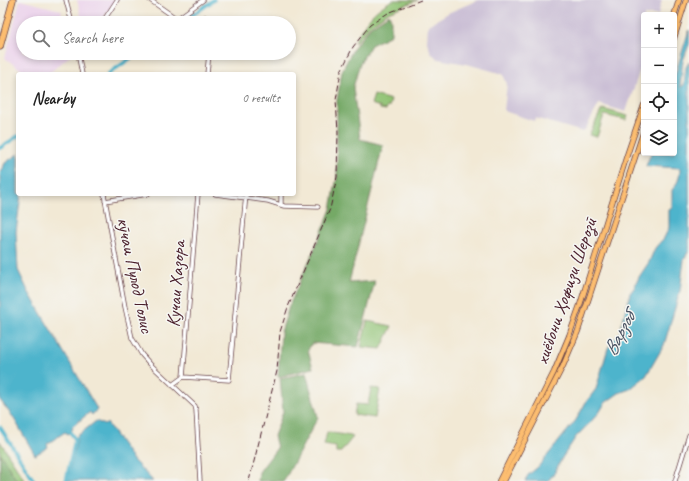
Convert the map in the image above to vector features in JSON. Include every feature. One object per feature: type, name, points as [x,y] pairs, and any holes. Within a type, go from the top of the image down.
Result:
[{"type":"highway","points":[[0,46],[12,0]]},
{"type":"main road","points":[[675,12],[679,0]]},
{"type":"main road","points":[[677,28],[686,0]]},
{"type":"main road","name":"хиёбони Ҳофизи Шерозӣ","points":[[499,481],[551,379],[569,336],[641,114]]},
{"type":"main road","name":"хиёбони Ҳофизи Шерозӣ","points":[[504,481],[563,366],[578,331],[641,139]]},
{"type":"street","points":[[62,0],[67,4]]},
{"type":"street","points":[[66,0],[70,16]]},
{"type":"street","points":[[107,16],[117,0]]},
{"type":"street","points":[[150,0],[174,16]]},
{"type":"street","points":[[180,16],[203,0]]},
{"type":"street","points":[[79,60],[82,72]]},
{"type":"street","points":[[207,72],[208,60]]},
{"type":"street","name":"кӯчаи Пулод Толис","points":[[104,196],[132,338],[150,364],[195,406],[200,481]]},
{"type":"street","points":[[105,201],[136,196]]},
{"type":"street","name":"Кучаи Хазора","points":[[183,377],[198,196]]},
{"type":"street","points":[[172,385],[183,377],[229,380],[246,196],[280,205],[318,207]]},
{"type":"street","points":[[280,205],[281,196]]},
{"type":"street","points":[[675,481],[689,435]]},
{"type":"shaded area","points":[[20,0],[61,10],[62,16],[16,16],[16,60],[65,60],[50,72],[24,72],[5,58]]},
{"type":"shaded area","points":[[77,0],[116,0],[105,16],[81,16]]},
{"type":"shaded area","points":[[478,0],[662,0],[659,12],[641,12],[641,66],[626,112],[599,104],[583,132],[535,118],[534,121],[504,111],[507,84],[503,74],[467,64],[438,59],[431,53],[427,42],[428,25],[450,12]]},
{"type":"green space","points":[[393,0],[418,0],[388,12],[370,25],[356,42],[354,42],[374,13]]},
{"type":"green space","points":[[389,14],[391,19],[391,35],[371,45],[360,63],[353,88],[360,139],[383,145],[349,283],[375,281],[358,347],[312,343],[308,350],[313,368],[278,377],[281,332],[289,306],[331,209],[337,177],[337,100],[342,71],[354,47],[371,26]]},
{"type":"green space","points":[[374,95],[391,100],[389,107],[387,107],[386,110],[380,109],[380,107],[371,104]]},
{"type":"green space","points":[[602,109],[628,116],[626,120],[604,115],[597,137],[589,135]]},
{"type":"green space","points":[[367,321],[392,326],[381,349],[361,347]]},
{"type":"green space","points":[[306,373],[318,417],[284,481],[258,481],[259,472],[277,448],[274,436],[283,412],[280,378]]},
{"type":"green space","points":[[371,388],[380,389],[375,418],[354,415],[356,404],[368,405]]},
{"type":"green space","points":[[327,432],[353,437],[341,452],[336,452],[336,447],[324,445]]},
{"type":"green space","points":[[0,441],[25,481],[0,481]]},
{"type":"green space","points":[[0,453],[17,481],[0,481]]},
{"type":"water","name":"Варзоб","points":[[689,30],[689,44],[683,61],[680,87],[684,85],[686,67],[689,62],[689,250],[684,260],[680,291],[664,345],[646,376],[630,389],[619,393],[605,403],[599,413],[576,437],[548,481],[525,481],[528,475],[538,467],[576,420],[586,402],[596,389],[608,348],[620,332],[630,293],[649,262],[655,248],[664,238],[669,228],[669,210],[672,208],[672,190],[678,180],[680,168],[646,166],[650,156],[677,156],[677,68]]},
{"type":"water","points":[[16,155],[16,196],[21,196],[16,232],[18,270],[28,291],[97,409],[92,415],[90,412],[72,427],[73,429],[68,434],[65,432],[47,444],[48,447],[35,455],[13,417],[0,400],[0,175],[5,163]]},
{"type":"water","points":[[96,421],[105,425],[107,423],[133,460],[153,481],[67,481],[77,439],[76,437]]},
{"type":"waterway","points":[[191,16],[214,0]]},
{"type":"waterway","points":[[111,72],[128,60]]},
{"type":"waterway","points":[[0,148],[16,137]]},
{"type":"waterway","points":[[0,427],[34,481]]},
{"type":"waterway","points":[[66,481],[75,439],[70,432]]},
{"type":"railway","points":[[249,481],[277,371],[280,332],[288,307],[330,209],[337,177],[338,132],[336,100],[341,71],[353,47],[370,25],[388,13],[421,0]]}]
